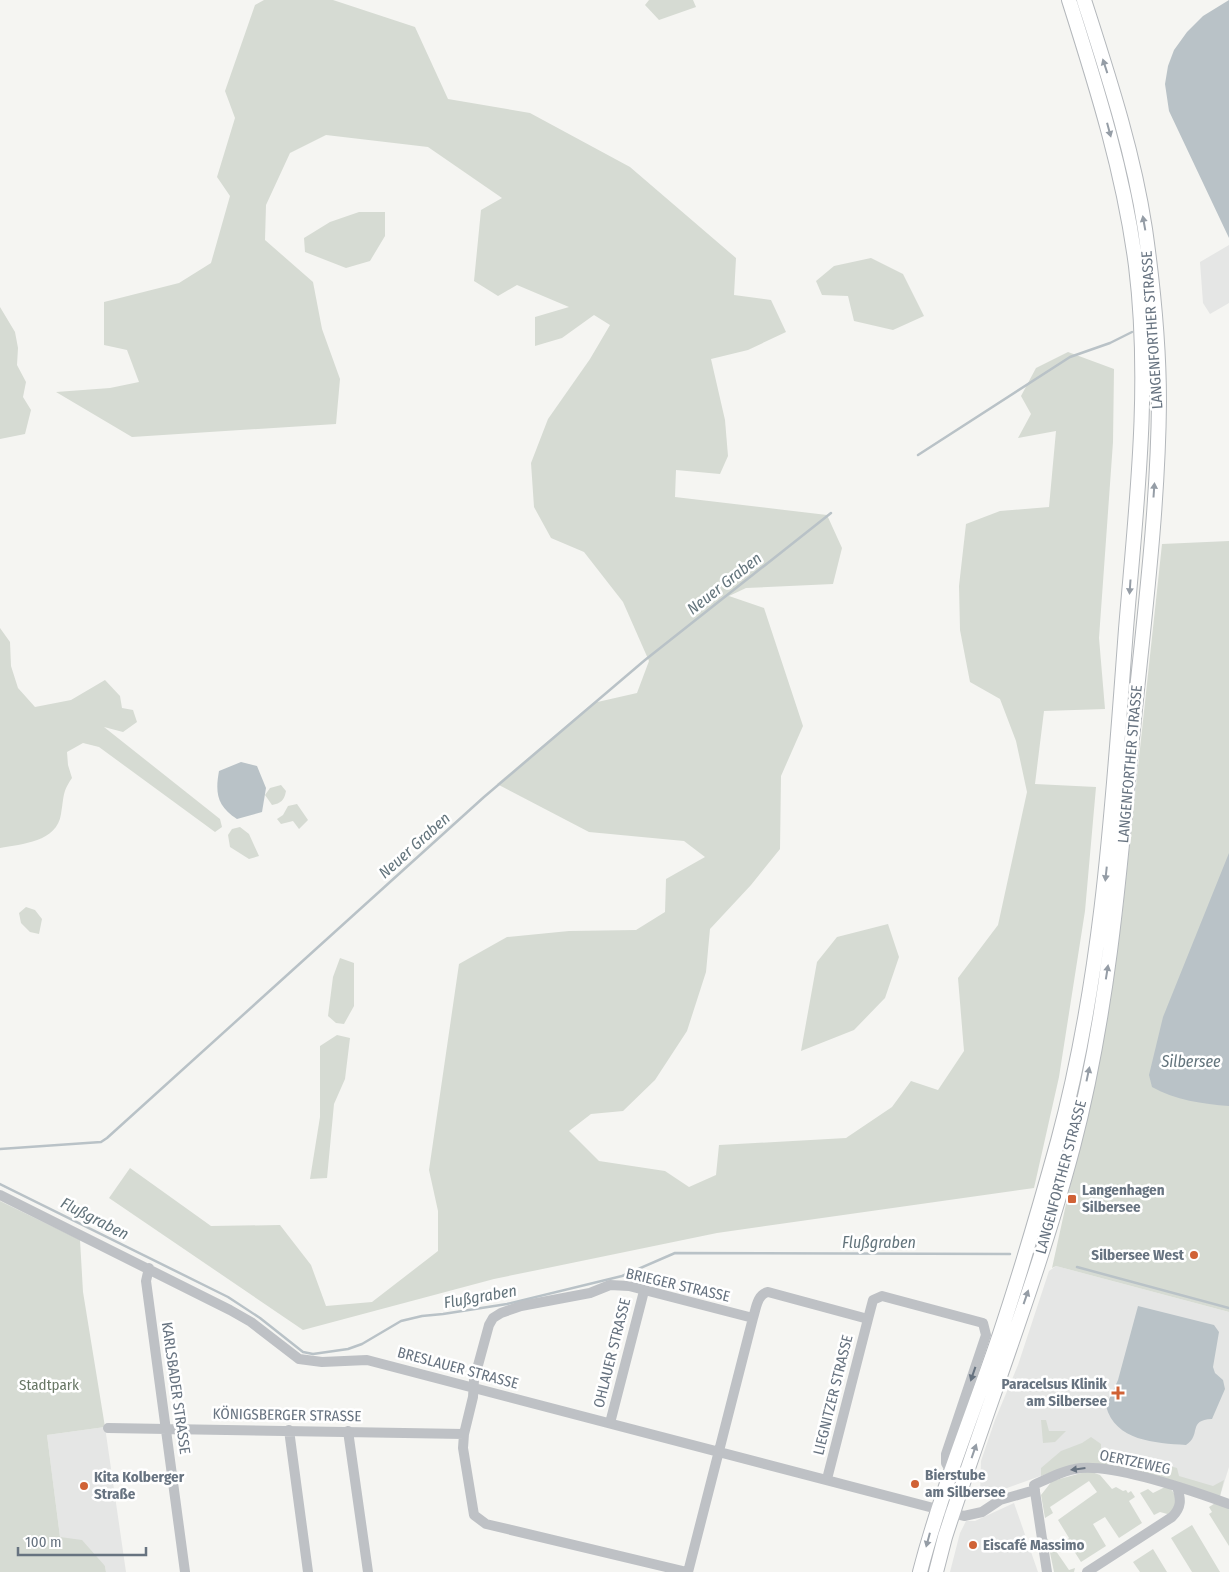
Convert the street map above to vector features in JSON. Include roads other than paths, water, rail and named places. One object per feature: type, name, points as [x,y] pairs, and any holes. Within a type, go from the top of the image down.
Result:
[{"type":"main road","name":"LANGENFORTHER STRASSE","points":[[920,1572],[938,1509],[1003,1325],[1070,1096],[1094,967],[1115,774],[1140,447],[1142,354],[1140,312],[1131,231],[1114,149],[1103,105],[1069,0]]},
{"type":"main road","name":"LANGENFORTHER STRASSE","points":[[936,1572],[952,1513],[1066,1172],[1100,1020],[1115,915],[1151,539],[1159,399],[1148,258],[1137,187],[1128,146],[1084,0]]},
{"type":"street","name":"BRESLAUER STRASSE","points":[[0,1195],[149,1268],[251,1322],[299,1358],[322,1362],[367,1360],[938,1509]]},
{"type":"street","name":"KARLSBADER STRASSE","points":[[149,1268],[146,1281],[185,1572]]},
{"type":"street","name":"BRIEGER STRASSE","points":[[473,1388],[489,1325],[501,1313],[521,1306],[590,1293],[610,1285],[629,1286],[753,1318]]},
{"type":"street","name":"OHLAUER STRASSE","points":[[610,1423],[644,1291]]},
{"type":"street","points":[[473,1388],[474,1397],[464,1434],[463,1448],[474,1515],[477,1519],[486,1524],[688,1572],[760,1296],[768,1292],[868,1319]]},
{"type":"street","name":"LIEGNITZER STRASSE","points":[[827,1479],[873,1300],[882,1296],[979,1321],[985,1327],[986,1335],[946,1454],[946,1463],[951,1472]]},
{"type":"street","name":"KÖNIGSBERGER STRASSE","points":[[108,1428],[464,1434]]},
{"type":"street","points":[[289,1430],[308,1572]]},
{"type":"street","points":[[348,1431],[368,1572]]},
{"type":"street","name":"OERTZEWEG","points":[[938,1509],[970,1516],[1000,1500],[1035,1487],[1069,1470],[1089,1468],[1102,1468],[1177,1487],[1224,1502]]},
{"type":"street","points":[[1035,1487],[1047,1572]]},
{"type":"street","name":"OERTZEWEG","points":[[1086,1572],[1172,1517],[1178,1510],[1182,1500],[1177,1487]]},
{"type":"water","points":[[1229,0],[1229,238],[1169,111],[1165,84],[1168,66],[1174,50],[1187,32],[1203,16]]},
{"type":"water","points":[[241,762],[257,766],[266,788],[262,812],[237,819],[221,804],[217,786],[219,771]]},
{"type":"water","name":"Silbersee","points":[[1229,853],[1229,1106],[1199,1103],[1170,1095],[1152,1087],[1149,1075],[1163,1017]]},
{"type":"water","points":[[1138,1306],[1214,1325],[1219,1332],[1213,1367],[1215,1373],[1223,1380],[1225,1389],[1212,1419],[1204,1420],[1197,1425],[1191,1441],[1186,1445],[1149,1441],[1127,1433],[1118,1427],[1111,1418],[1106,1406],[1118,1380]]},
{"type":"waterway","name":"Neuer Graben","points":[[918,455],[1070,357],[1110,343],[1132,332]]},
{"type":"waterway","name":"Neuer Graben","points":[[0,1149],[101,1142],[107,1138],[484,797],[645,660],[831,513]]},
{"type":"waterway","name":"Flußgraben","points":[[0,1184],[228,1297],[260,1318],[303,1352],[313,1354],[348,1349],[362,1344],[401,1321],[422,1316],[507,1304],[622,1276],[675,1253],[1010,1254]]},
{"type":"waterway","name":"Flußgraben","points":[[1077,1267],[1229,1308]]},
{"type":"place","name":"Langenhagen Silbersee","points":[[1072,1199]]},
{"type":"place","name":"Silbersee West","points":[[1194,1255]]},
{"type":"place","name":"Paracelsus Klinik am Silbersee","points":[[1118,1393]]},
{"type":"place","name":"Bierstube am Silbersee","points":[[915,1484]]},
{"type":"place","name":"Kita Kolberger Straße","points":[[84,1486]]},
{"type":"place","name":"Eiscafé Massimo","points":[[973,1545]]},
{"type":"park label","name":"Stadtpark","points":[[49,1385]]}]
